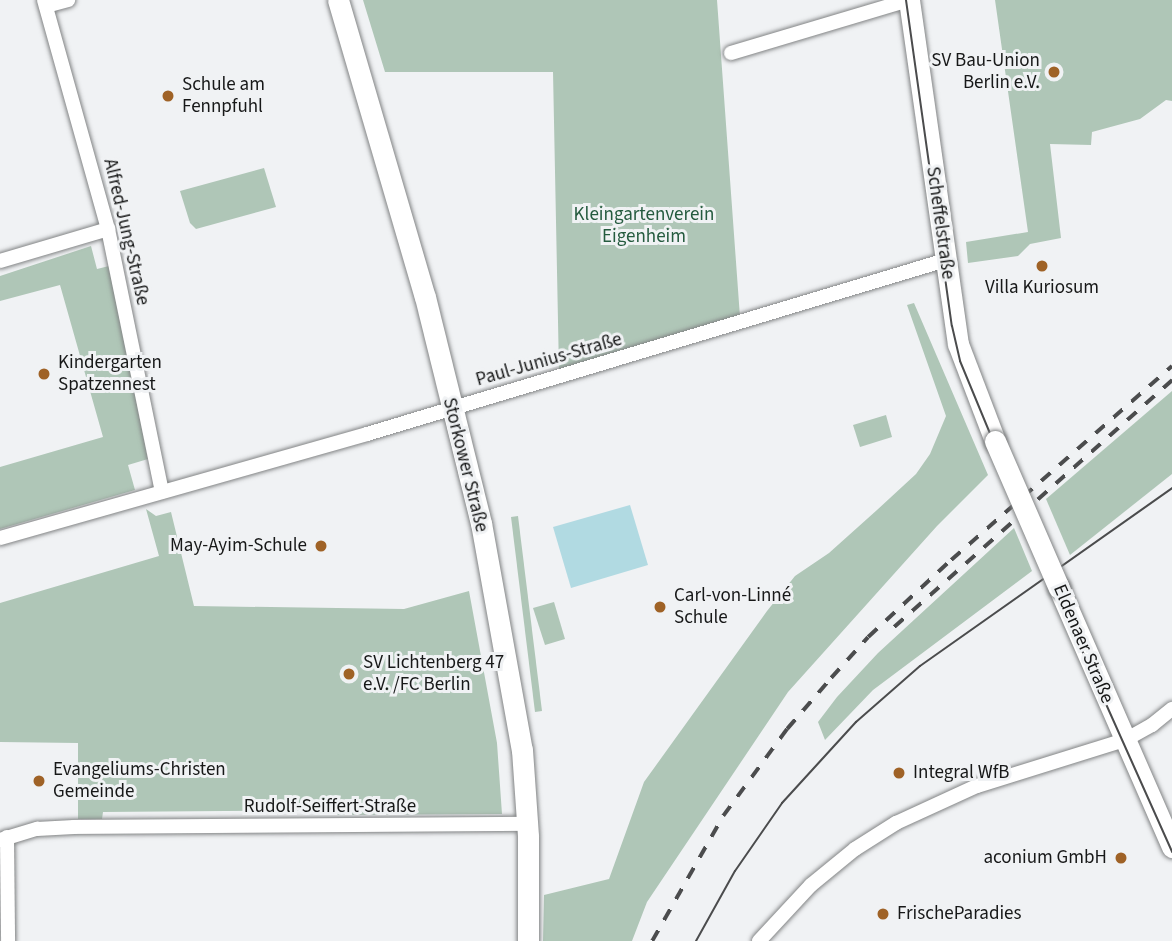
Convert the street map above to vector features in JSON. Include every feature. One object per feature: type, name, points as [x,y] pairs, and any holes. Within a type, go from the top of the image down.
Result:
[{"type":"main road","name":"Storkower Straße","points":[[338,0],[401,213],[481,523],[510,674],[528,824],[528,941]]},
{"type":"main road","name":"Scheffelstraße","points":[[909,0],[958,344],[995,440]]},
{"type":"main road","name":"Eldenaer Straße","points":[[995,440],[1172,847]]},
{"type":"street","name":"Alfred-Jung-Straße","points":[[68,0],[45,3],[108,229],[162,492]]},
{"type":"street","points":[[731,53],[909,0]]},
{"type":"street","points":[[0,261],[108,229]]},
{"type":"street","name":"Paul-Junius-Straße","points":[[0,538],[946,261]]},
{"type":"street","points":[[759,941],[811,885],[855,849],[896,823],[977,786],[1125,740],[1152,725],[1172,709]]},
{"type":"street","name":"Rudolf-Seiffert-Straße","points":[[8,941],[4,839],[37,829],[528,824]]},
{"type":"green space","name":"Kleingartenverein Eigenheim","points":[[363,0],[717,0],[740,317],[559,371],[553,72],[385,72]]},
{"type":"green space","points":[[995,0],[1172,0],[1172,101],[1166,100],[1140,119],[1092,132],[1091,145],[1050,144],[1061,238],[1030,244],[1018,256],[968,263],[966,242],[1028,232]]},
{"type":"green space","points":[[264,168],[276,207],[196,229],[190,223],[180,191]]},
{"type":"green space","points":[[91,246],[97,269],[109,266],[148,459],[128,465],[135,490],[0,529],[0,467],[103,437],[60,285],[0,301],[0,276]]},
{"type":"green space","points":[[914,303],[988,475],[937,526],[788,692],[647,902],[632,941],[543,941],[544,895],[609,879],[644,782],[767,611],[795,576],[829,553],[877,510],[916,474],[930,454],[946,416],[907,305]]},
{"type":"green space","points":[[1172,391],[1172,474],[1070,555],[1046,499]]},
{"type":"green space","points":[[886,415],[892,437],[860,447],[853,425]]},
{"type":"green space","points":[[146,509],[156,516],[171,512],[194,606],[404,609],[469,591],[497,743],[502,814],[332,815],[331,810],[103,812],[102,819],[78,819],[78,743],[0,742],[0,603],[159,556]]},
{"type":"green space","points":[[518,516],[542,711],[535,712],[511,517]]},
{"type":"green space","points":[[1014,528],[1032,571],[873,690],[825,740],[818,722],[837,697],[878,653]]},
{"type":"green space","points":[[554,602],[565,639],[545,645],[533,608]]},
{"type":"water","points":[[630,505],[648,565],[571,588],[553,527]]},
{"type":"tram line","points":[[906,0],[952,326],[960,361],[1055,590],[1172,852]]},
{"type":"tram line","points":[[696,941],[735,871],[782,803],[856,722],[920,666],[1172,488]]},
{"type":"railway","points":[[652,941],[723,816],[787,729],[868,637],[951,560],[1172,366]]},
{"type":"railway","points":[[894,627],[1172,380]]},
{"type":"place","name":"SV Bau-Union Berlin e.V.","points":[[1054,72]]},
{"type":"place","name":"Schule am Fennpfuhl","points":[[168,96]]},
{"type":"place","name":"Villa Kuriosum","points":[[1042,266]]},
{"type":"place","name":"Kindergarten Spatzennest","points":[[44,374]]},
{"type":"place","name":"May-Ayim-Schule","points":[[321,546]]},
{"type":"place","name":"Carl-von-Linné Schule","points":[[660,607]]},
{"type":"place","name":"SV Lichtenberg 47 e.V. /FC Berlin","points":[[349,674]]},
{"type":"place","name":"Integral WfB","points":[[899,773]]},
{"type":"place","name":"Evangeliums-Christen Gemeinde","points":[[39,781]]},
{"type":"place","name":"aconium GmbH","points":[[1121,858]]},
{"type":"place","name":"FrischeParadies","points":[[883,914]]}]
